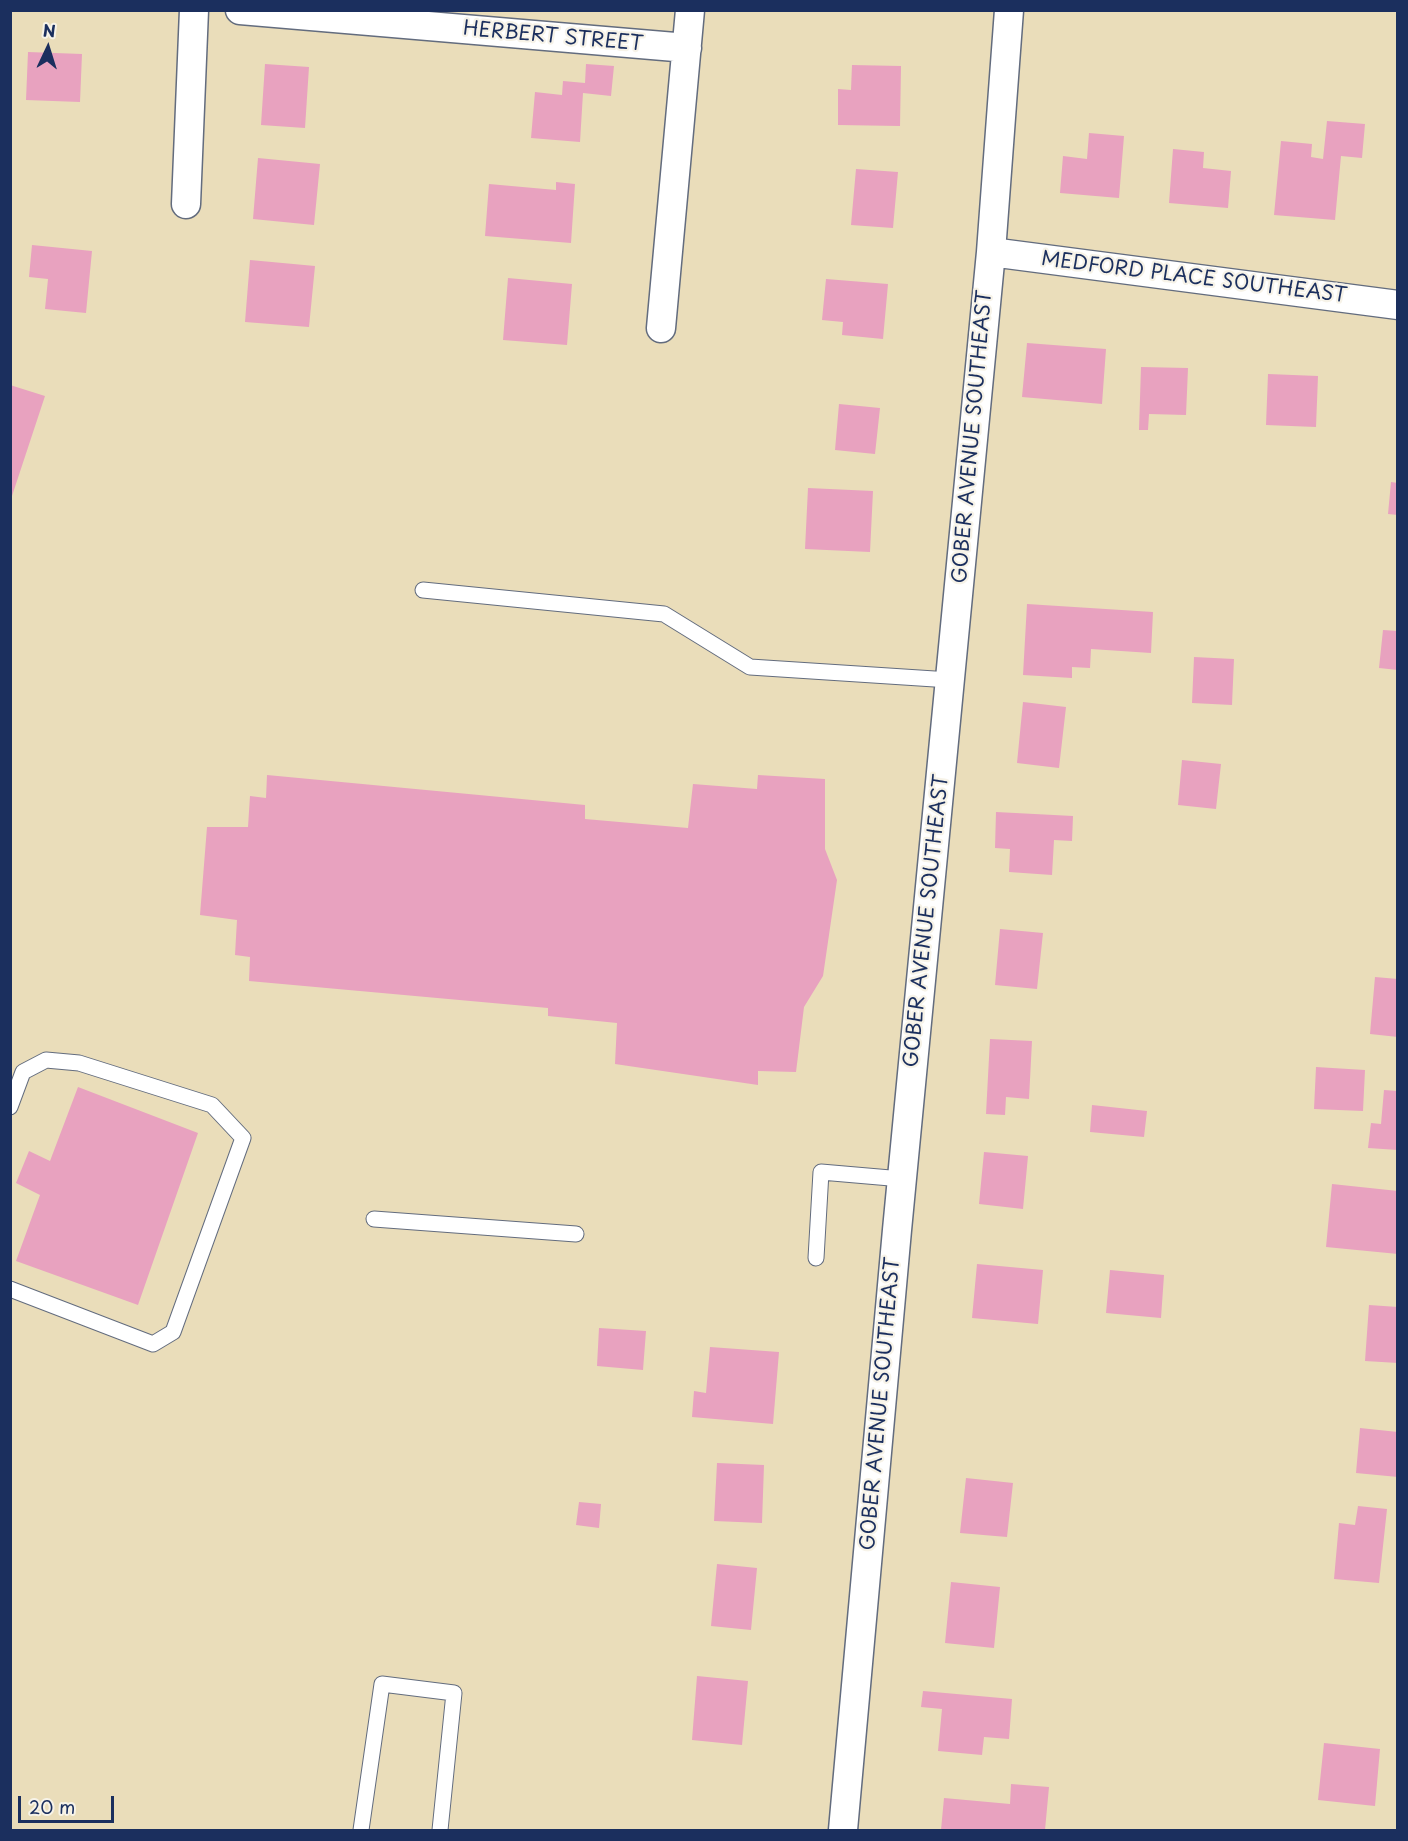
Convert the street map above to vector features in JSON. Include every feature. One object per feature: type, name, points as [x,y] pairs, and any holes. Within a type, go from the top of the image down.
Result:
[{"type":"street","points":[[186,204],[194,10]]},
{"type":"street","name":"HERBERT STREET","points":[[240,10],[687,48]]},
{"type":"street","points":[[661,328],[690,10]]},
{"type":"street","name":"GOBER AVENUE SOUTHEAST","points":[[843,1830],[902,1179],[991,252],[1009,10]]},
{"type":"street","name":"MEDFORD PLACE SOUTHEAST","points":[[991,252],[1398,305]]},
{"type":"lane","points":[[423,590],[664,614],[750,667],[950,680]]},
{"type":"lane","points":[[10,1107],[23,1072],[46,1060],[79,1063],[212,1105],[243,1137],[173,1332],[153,1344],[10,1289]]},
{"type":"lane","points":[[816,1258],[820,1172],[902,1179]]},
{"type":"lane","points":[[374,1219],[576,1234]]},
{"type":"lane","points":[[362,1830],[382,1684],[454,1692],[440,1830]]},
{"type":"building","points":[[28,52],[82,54],[80,102],[26,100]]},
{"type":"building","points":[[265,64],[309,67],[305,128],[261,125]]},
{"type":"building","points":[[586,64],[614,66],[611,96],[583,93],[580,142],[531,138],[535,92],[562,95],[563,81],[585,83]]},
{"type":"building","points":[[852,65],[901,66],[900,126],[838,125],[838,89],[851,90]]},
{"type":"building","points":[[1327,121],[1365,124],[1362,158],[1341,156],[1335,220],[1274,215],[1281,141],[1312,144],[1311,157],[1323,159]]},
{"type":"building","points":[[1089,133],[1124,136],[1119,198],[1060,193],[1063,156],[1087,159]]},
{"type":"building","points":[[1173,149],[1204,152],[1203,168],[1231,171],[1228,208],[1169,203]]},
{"type":"building","points":[[258,158],[320,164],[314,225],[253,219]]},
{"type":"building","points":[[856,169],[898,172],[893,228],[851,225]]},
{"type":"building","points":[[556,182],[575,184],[571,243],[485,236],[489,184],[556,190]]},
{"type":"building","points":[[32,245],[92,251],[86,313],[45,309],[48,279],[29,277]]},
{"type":"building","points":[[250,260],[315,266],[309,327],[245,322]]},
{"type":"building","points":[[508,278],[572,284],[567,345],[503,340]]},
{"type":"building","points":[[826,279],[888,284],[883,339],[842,335],[843,322],[822,320]]},
{"type":"building","points":[[1027,343],[1106,349],[1102,404],[1022,397]]},
{"type":"building","points":[[1141,367],[1188,368],[1186,415],[1149,414],[1148,430],[1139,430]]},
{"type":"building","points":[[1268,374],[1318,376],[1316,427],[1266,425]]},
{"type":"building","points":[[10,385],[45,396],[11,499],[10,499]]},
{"type":"building","points":[[839,404],[880,408],[875,454],[835,450]]},
{"type":"building","points":[[1391,482],[1398,483],[1398,515],[1388,514]]},
{"type":"building","points":[[808,488],[873,491],[870,552],[805,549]]},
{"type":"building","points":[[1027,604],[1153,612],[1151,653],[1091,649],[1090,668],[1072,667],[1072,678],[1023,675]]},
{"type":"building","points":[[1383,630],[1398,631],[1398,670],[1379,668]]},
{"type":"building","points":[[1194,657],[1234,659],[1232,705],[1192,703]]},
{"type":"building","points":[[1023,702],[1066,707],[1059,768],[1017,763]]},
{"type":"building","points":[[1182,760],[1221,764],[1216,809],[1178,805]]},
{"type":"building","points":[[267,775],[585,805],[585,819],[688,828],[693,784],[757,789],[758,775],[825,779],[825,849],[837,880],[823,976],[804,1007],[796,1072],[758,1071],[758,1085],[615,1064],[617,1023],[548,1016],[548,1008],[249,981],[250,957],[235,955],[237,920],[200,915],[207,827],[248,827],[250,796],[266,798]]},
{"type":"building","points":[[996,812],[1073,816],[1072,841],[1054,840],[1052,875],[1009,872],[1010,849],[995,848]]},
{"type":"building","points":[[1000,929],[1043,933],[1037,989],[995,985]]},
{"type":"building","points":[[1375,977],[1398,979],[1398,1037],[1370,1034]]},
{"type":"building","points":[[990,1039],[1032,1041],[1029,1099],[1006,1097],[1005,1115],[986,1114]]},
{"type":"building","points":[[1316,1067],[1365,1070],[1363,1111],[1314,1109]]},
{"type":"building","points":[[78,1087],[198,1133],[138,1305],[16,1261],[40,1195],[16,1183],[29,1151],[50,1161]]},
{"type":"building","points":[[1384,1090],[1398,1091],[1398,1150],[1368,1148],[1371,1123],[1381,1124]]},
{"type":"building","points":[[1092,1105],[1147,1111],[1144,1137],[1090,1132]]},
{"type":"building","points":[[984,1152],[1028,1156],[1023,1209],[979,1204]]},
{"type":"building","points":[[1332,1184],[1398,1191],[1398,1254],[1326,1247]]},
{"type":"building","points":[[977,1264],[1043,1270],[1038,1324],[972,1318]]},
{"type":"building","points":[[1110,1270],[1164,1275],[1161,1318],[1106,1313]]},
{"type":"building","points":[[1369,1305],[1398,1307],[1398,1363],[1365,1361]]},
{"type":"building","points":[[599,1328],[646,1331],[643,1370],[597,1366]]},
{"type":"building","points":[[710,1347],[779,1352],[773,1424],[692,1417],[694,1391],[706,1393]]},
{"type":"building","points":[[1360,1428],[1398,1432],[1398,1477],[1356,1473]]},
{"type":"building","points":[[717,1463],[764,1465],[762,1523],[714,1521]]},
{"type":"building","points":[[966,1478],[1013,1483],[1007,1537],[960,1533]]},
{"type":"building","points":[[579,1502],[601,1504],[599,1528],[576,1525]]},
{"type":"building","points":[[1358,1506],[1387,1509],[1379,1583],[1334,1579],[1339,1523],[1355,1525]]},
{"type":"building","points":[[717,1564],[757,1568],[751,1630],[711,1626]]},
{"type":"building","points":[[951,1582],[1000,1587],[994,1648],[945,1643]]},
{"type":"building","points":[[697,1676],[748,1681],[742,1745],[692,1740]]},
{"type":"building","points":[[923,1691],[1012,1699],[1009,1739],[984,1737],[982,1755],[938,1751],[942,1709],[921,1707]]},
{"type":"building","points":[[1324,1743],[1380,1749],[1375,1806],[1318,1800]]},
{"type":"building","points":[[1011,1784],[1049,1787],[1045,1830],[941,1830],[944,1798],[1010,1804]]}]
